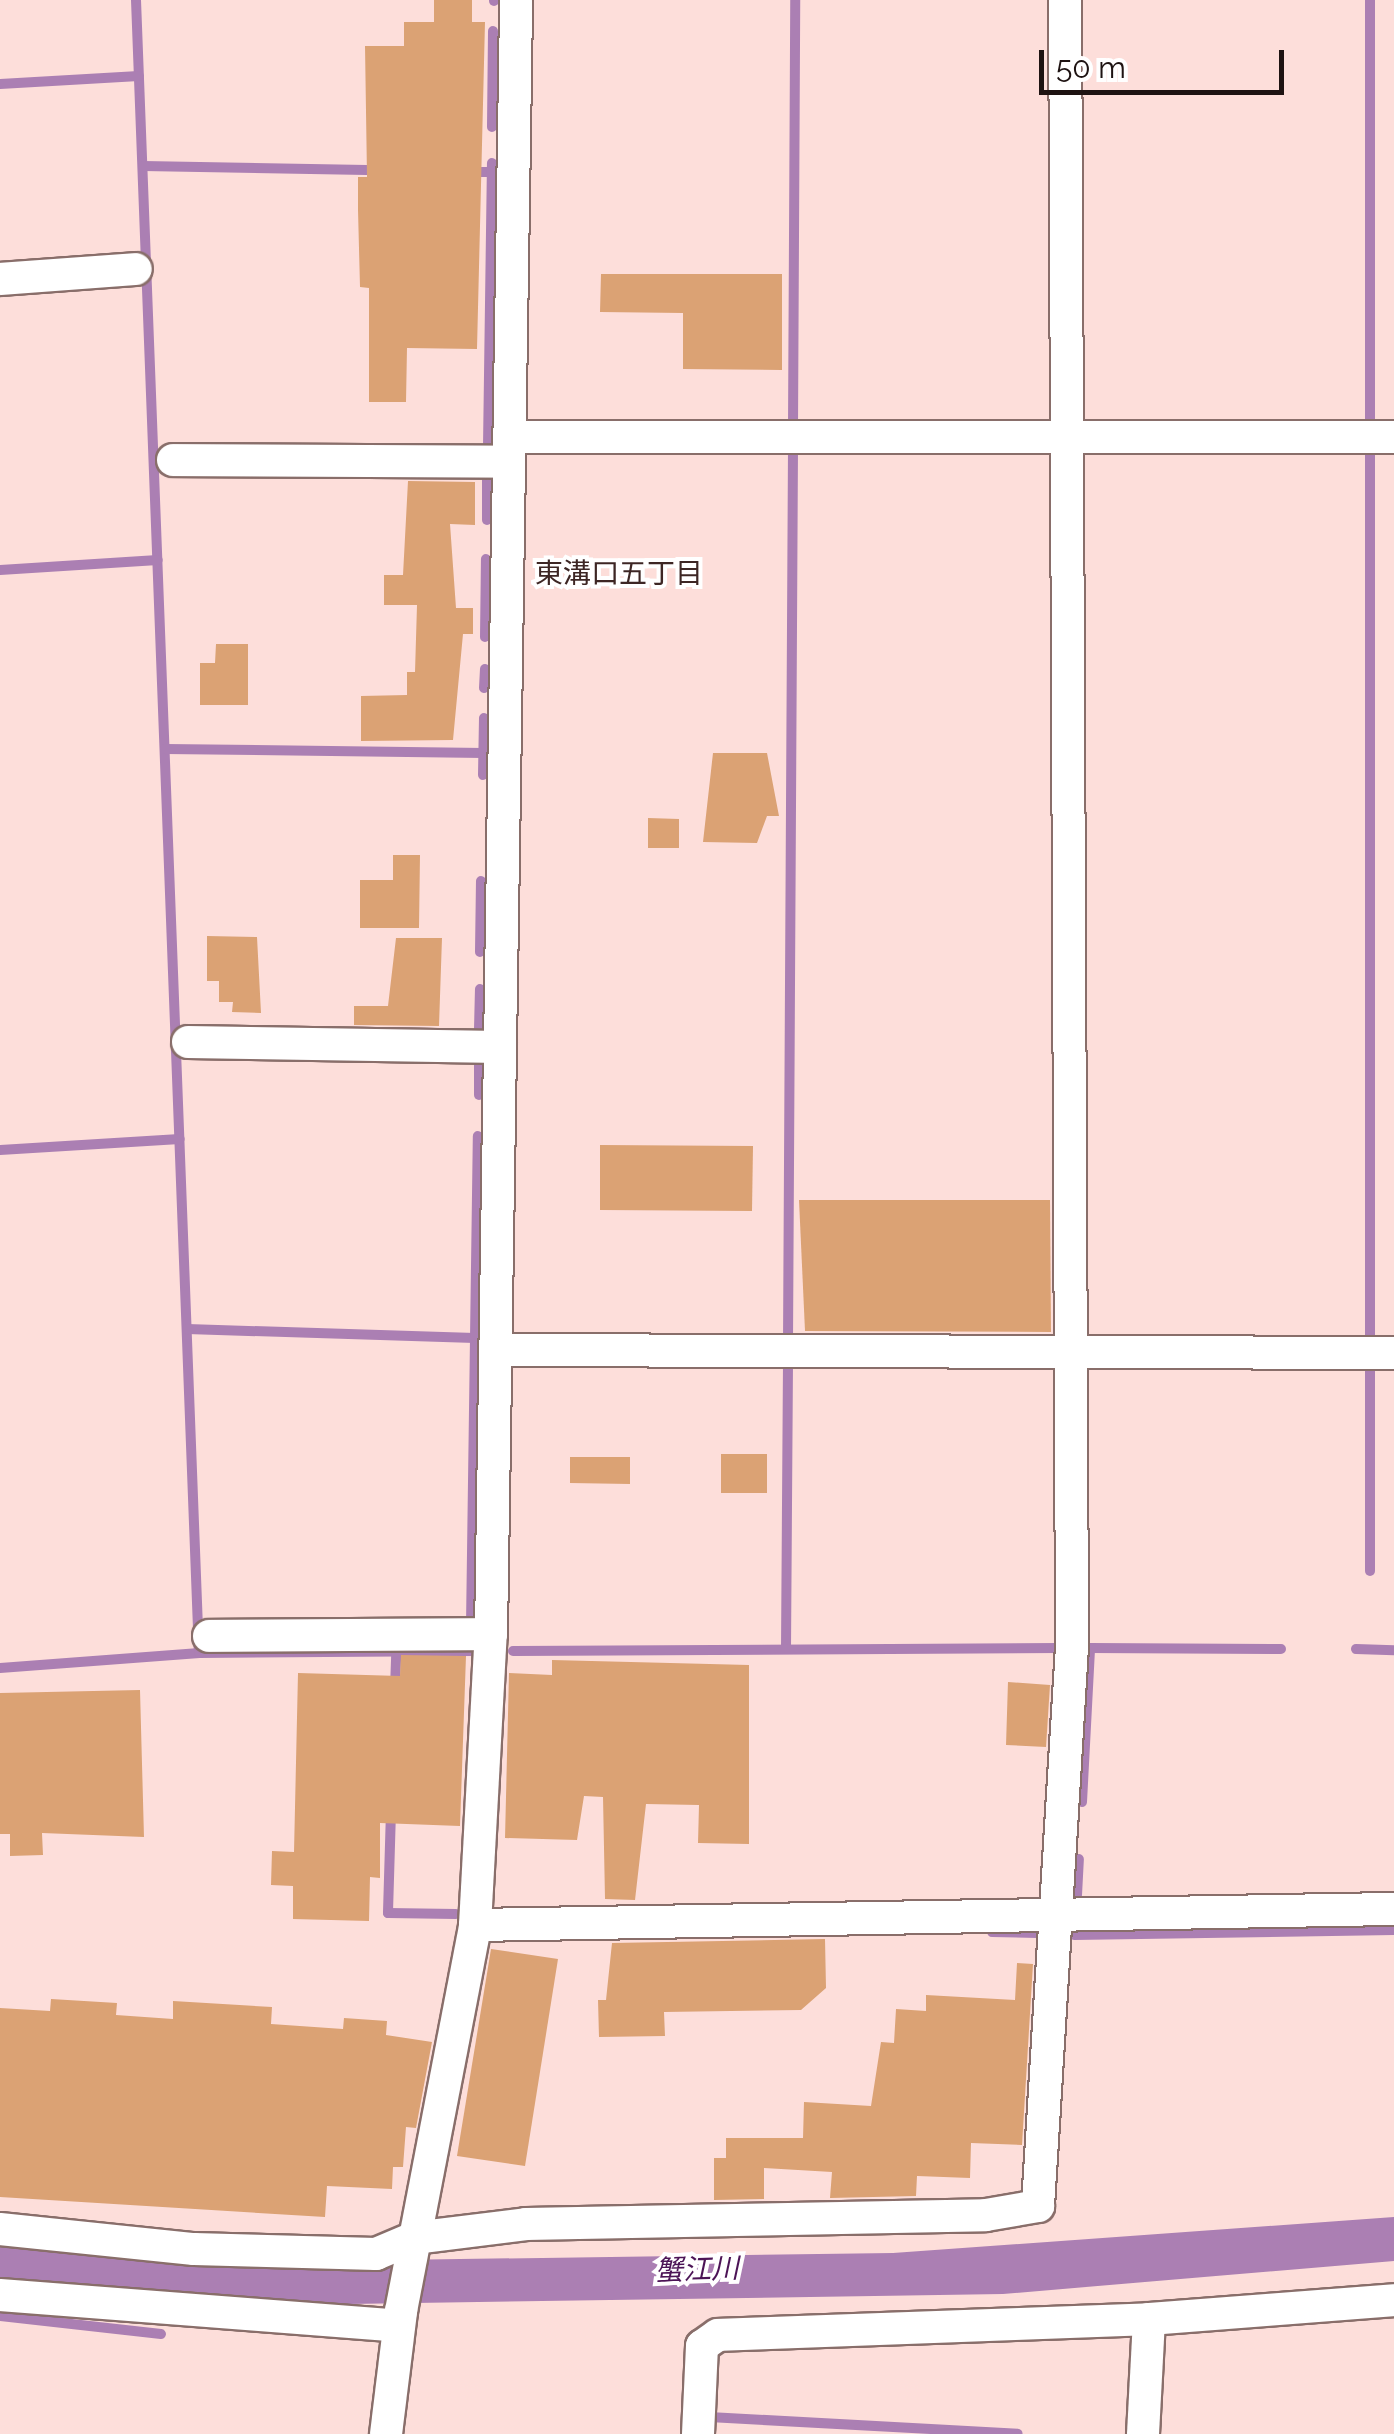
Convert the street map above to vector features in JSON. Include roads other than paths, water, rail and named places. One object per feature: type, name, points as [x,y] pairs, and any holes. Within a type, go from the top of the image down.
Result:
[{"type":"street","points":[[360,2434],[386,2418],[413,2246],[476,1925],[491,1634],[516,0]]},
{"type":"street","points":[[0,2228],[194,2249],[376,2254],[526,2224],[986,2215],[1038,2206],[1072,1647],[1065,0]]},
{"type":"street","points":[[0,279],[136,269]]},
{"type":"street","points":[[173,460],[1068,436],[1394,438]]},
{"type":"street","points":[[188,1042],[500,1047]]},
{"type":"street","points":[[496,1350],[1394,1353]]},
{"type":"street","points":[[209,1636],[491,1634]]},
{"type":"street","points":[[476,1925],[1394,1909]]},
{"type":"street","points":[[0,2295],[400,2318]]},
{"type":"street","points":[[698,2434],[702,2346],[718,2334],[1149,2319],[1394,2300]]},
{"type":"street","points":[[1143,2434],[1149,2319]]},
{"type":"water","name":"蟹江川","points":[[1394,2217],[1394,2261],[1003,2294],[222,2306],[0,2283],[0,2239],[393,2260],[893,2253]]},
{"type":"waterway","points":[[136,0],[199,1653]]},
{"type":"waterway","points":[[793,427],[795,0]]},
{"type":"waterway","points":[[1370,0],[1370,426]]},
{"type":"waterway","points":[[492,127],[493,31]]},
{"type":"waterway","points":[[0,84],[139,76]]},
{"type":"waterway","points":[[488,447],[492,163]]},
{"type":"waterway","points":[[143,166],[381,170]]},
{"type":"waterway","points":[[468,172],[492,172]]},
{"type":"waterway","points":[[788,1343],[793,447]]},
{"type":"waterway","points":[[1370,449],[1370,1343]]},
{"type":"waterway","points":[[487,479],[487,520]]},
{"type":"waterway","points":[[485,637],[486,559]]},
{"type":"waterway","points":[[0,570],[158,560]]},
{"type":"waterway","points":[[484,688],[485,669]]},
{"type":"waterway","points":[[483,775],[484,718]]},
{"type":"waterway","points":[[165,749],[484,753]]},
{"type":"waterway","points":[[480,952],[481,881]]},
{"type":"waterway","points":[[479,1029],[480,989]]},
{"type":"waterway","points":[[479,1062],[479,1095]]},
{"type":"waterway","points":[[471,1625],[478,1136]]},
{"type":"waterway","points":[[0,1150],[180,1139]]},
{"type":"waterway","points":[[187,1329],[475,1338]]},
{"type":"waterway","points":[[786,1649],[788,1360]]},
{"type":"waterway","points":[[1370,1363],[1370,1571]]},
{"type":"waterway","points":[[513,1651],[1059,1648]]},
{"type":"waterway","points":[[1082,1802],[1090,1648],[1281,1649]]},
{"type":"waterway","points":[[1356,1649],[1394,1650]]},
{"type":"waterway","points":[[0,1668],[199,1653],[471,1651]]},
{"type":"waterway","points":[[395,1689],[396,1652]]},
{"type":"waterway","points":[[391,1811],[388,1913],[456,1914]]},
{"type":"waterway","points":[[1077,1895],[1079,1859]]},
{"type":"waterway","points":[[1074,1935],[1394,1930]]},
{"type":"waterway","points":[[992,1932],[1038,1933]]},
{"type":"waterway","points":[[0,2316],[161,2334]]},
{"type":"waterway","points":[[709,2417],[1018,2434]]},
{"type":"district","name":"東溝口五丁目","points":[[619,574]]}]
